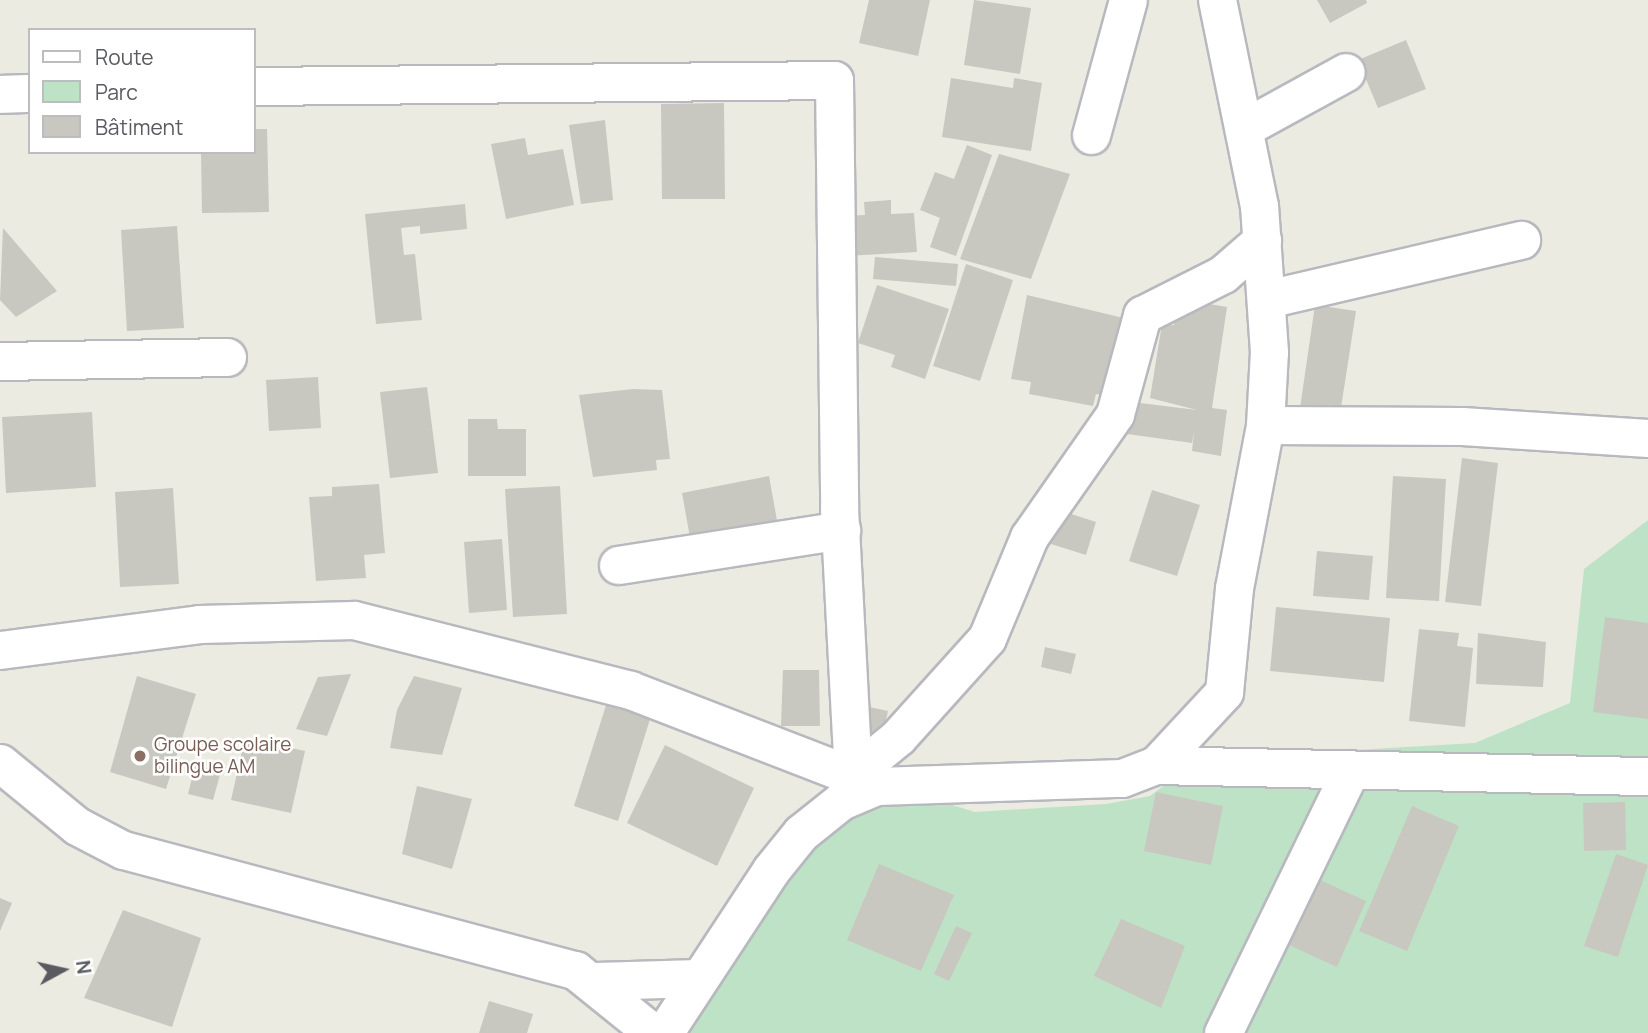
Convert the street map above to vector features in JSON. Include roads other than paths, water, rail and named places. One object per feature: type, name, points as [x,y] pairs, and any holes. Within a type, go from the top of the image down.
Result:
[{"type":"street","points":[[1091,135],[1128,0]]},
{"type":"street","points":[[1156,765],[1224,692],[1234,588],[1265,425],[1267,299],[1262,240],[1244,128],[1217,0]]},
{"type":"street","points":[[1244,128],[1346,72]]},
{"type":"street","points":[[256,86],[834,80],[841,530],[865,780]]},
{"type":"street","points":[[0,94],[28,93]]},
{"type":"street","points":[[664,1033],[698,978],[801,833],[865,780],[898,737],[987,638],[1029,537],[1115,414],[1142,315],[1223,274],[1262,240]]},
{"type":"street","points":[[1267,299],[1521,240]]},
{"type":"street","points":[[0,361],[227,357]]},
{"type":"street","points":[[1265,425],[1462,426],[1648,438]]},
{"type":"street","points":[[618,565],[841,530]]},
{"type":"street","points":[[0,650],[199,624],[354,620],[630,690],[736,736],[865,780],[1122,778],[1156,765],[1648,776]]},
{"type":"street","points":[[0,763],[68,819],[123,850],[542,961],[595,981],[653,1033]]},
{"type":"street","points":[[1223,1033],[1351,769]]},
{"type":"street","points":[[595,981],[698,978]]},
{"type":"place","name":"Groupe scolaire bilingue AM","points":[[140,756]]}]
